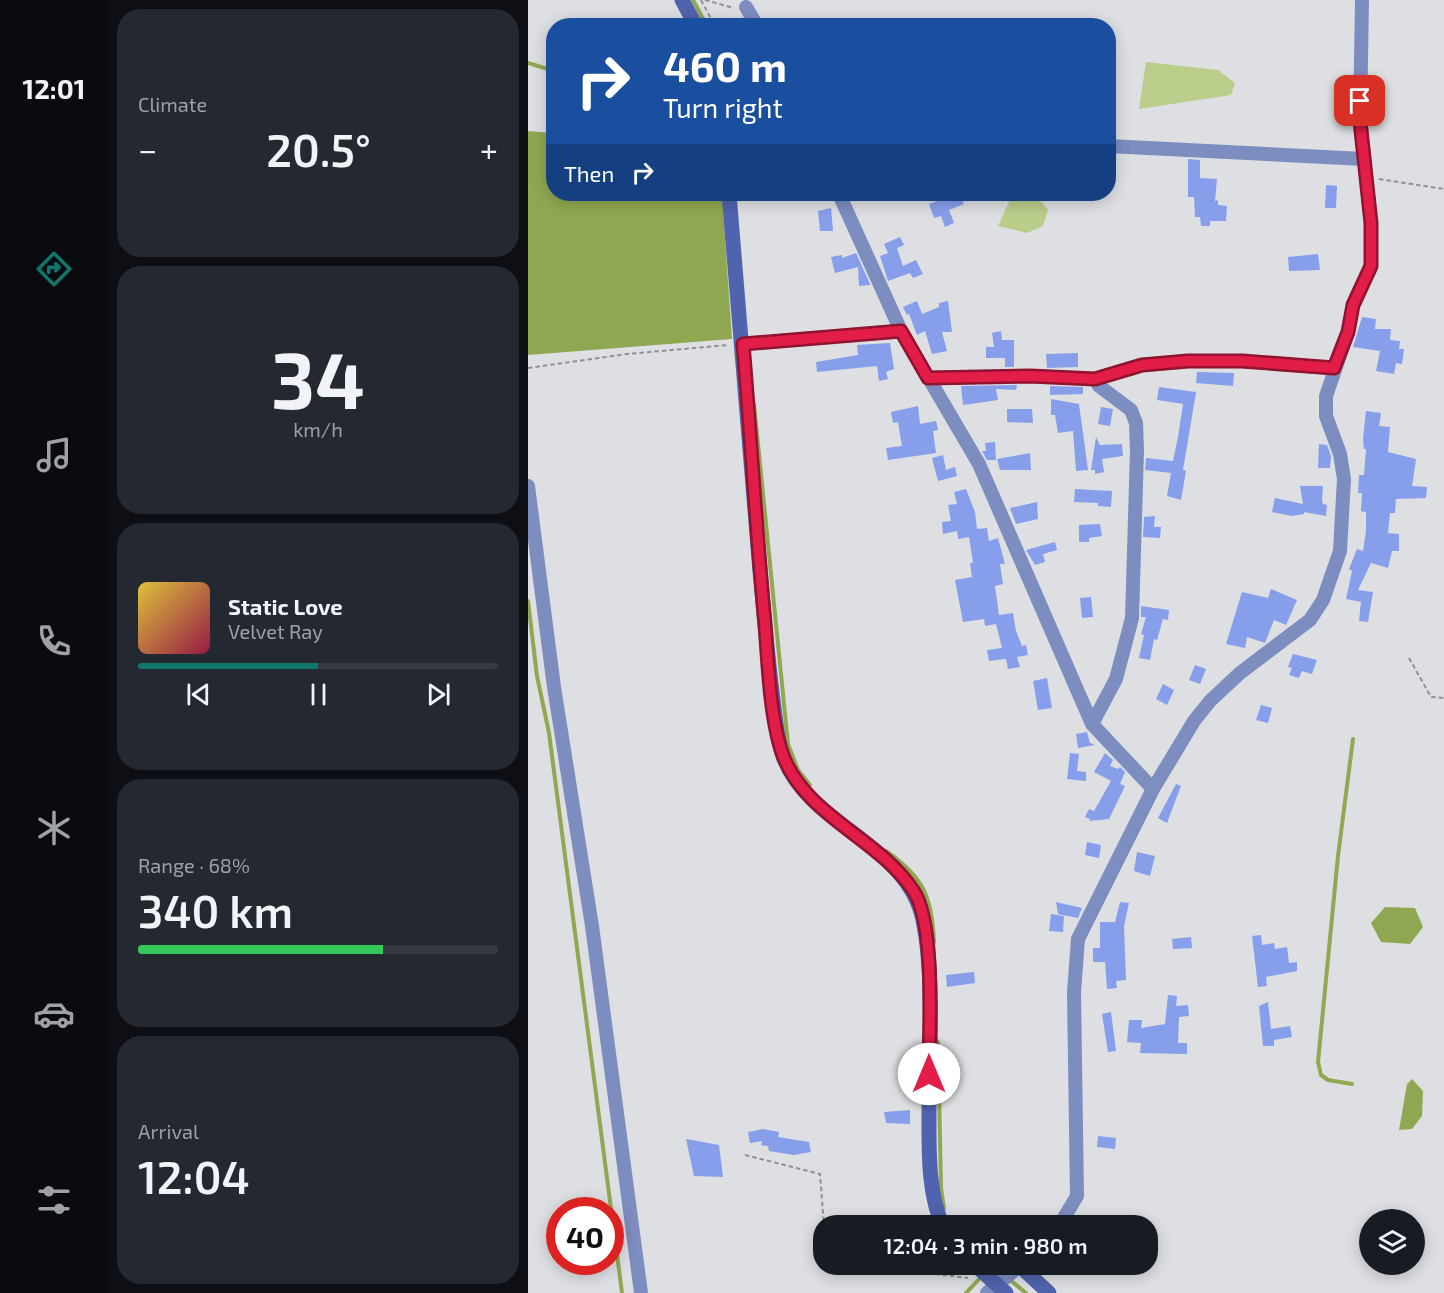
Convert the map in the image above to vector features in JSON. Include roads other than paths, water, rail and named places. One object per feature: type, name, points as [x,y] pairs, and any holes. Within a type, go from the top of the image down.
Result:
[{"type":"street","points":[[682,0],[692,18]]},
{"type":"street","points":[[1066,1215],[1077,1196],[1074,992],[1078,939],[1153,789],[1194,721],[1240,673],[1310,620],[1323,600],[1340,551],[1344,478],[1340,454],[1326,416],[1326,396],[1348,332],[1353,305],[1371,266],[1371,223],[1360,121],[1362,0]]},
{"type":"street","points":[[746,7],[752,18]]},
{"type":"street","points":[[1116,146],[1364,159]]},
{"type":"street","points":[[730,201],[767,652],[777,732],[784,758],[796,782],[843,825],[889,861],[914,891],[923,920],[928,967],[932,1173],[941,1215]]},
{"type":"street","points":[[842,201],[901,331],[978,464],[1092,724],[1153,789]]},
{"type":"street","points":[[743,344],[901,331]]},
{"type":"street","points":[[928,378],[1030,376],[1095,379],[1142,365],[1167,362],[1242,361],[1334,368]]},
{"type":"street","points":[[1092,724],[1116,679],[1132,618],[1137,451],[1136,423],[1131,410],[1098,386],[1095,379]]},
{"type":"street","points":[[528,486],[554,687],[592,926],[641,1293]]},
{"type":"street","points":[[984,1275],[996,1290],[1011,1275]]},
{"type":"street","points":[[1031,1275],[1049,1293]]},
{"type":"waterway","points":[[693,0],[703,18]]},
{"type":"waterway","points":[[528,63],[546,69]]},
{"type":"waterway","points":[[754,404],[788,744],[798,770],[810,785]]},
{"type":"waterway","points":[[528,601],[537,676],[549,733],[622,1293]]},
{"type":"waterway","points":[[1352,1084],[1328,1080],[1321,1075],[1318,1062],[1338,856],[1353,739]]},
{"type":"waterway","points":[[886,851],[909,870],[923,889],[931,912],[934,942]]},
{"type":"waterway","points":[[938,1042],[941,1188],[944,1208]]},
{"type":"waterway","points":[[966,1293],[981,1277]]},
{"type":"waterway","points":[[1010,1280],[1026,1293]]}]
